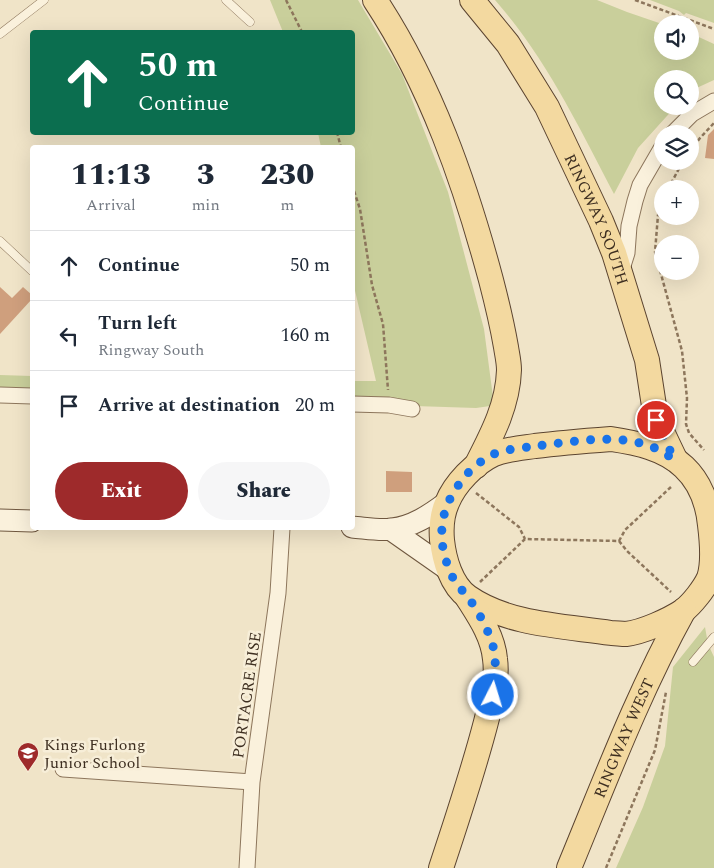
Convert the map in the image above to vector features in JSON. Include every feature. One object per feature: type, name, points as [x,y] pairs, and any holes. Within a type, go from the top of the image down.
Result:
[{"type":"main road","points":[[375,0],[390,23],[418,77],[444,137],[474,219],[500,315],[509,369],[504,403],[495,430],[476,466]]},
{"type":"main road","name":"RINGWAY SOUTH","points":[[472,0],[508,44],[548,107],[601,221],[620,274],[646,360],[656,420],[674,459]]},
{"type":"main road","points":[[611,439],[634,442],[654,448],[674,459],[705,487],[704,498],[709,515],[712,576],[698,595],[677,601],[642,629],[626,634],[514,618],[489,609],[473,589],[454,580],[443,554],[441,526],[446,503],[465,476],[476,466],[493,454],[508,450],[580,441],[611,439]]},
{"type":"main road","points":[[441,868],[465,796],[493,695],[496,660],[492,643],[482,622],[473,589]]},
{"type":"main road","name":"RINGWAY WEST","points":[[569,868],[624,733],[660,652],[677,601]]},
{"type":"street","points":[[681,125],[692,114],[714,101]]},
{"type":"street","points":[[620,274],[627,253],[629,226],[635,201],[640,185],[654,161]]},
{"type":"street","points":[[0,395],[30,396]]},
{"type":"street","points":[[355,404],[388,405],[412,409]]},
{"type":"street","points":[[355,527],[390,529],[412,524],[446,503]]},
{"type":"street","points":[[0,520],[30,521]]},
{"type":"street","points":[[390,529],[450,571]]},
{"type":"street","name":"PORTACRE RISE","points":[[247,868],[252,782],[278,592],[282,530]]},
{"type":"street","points":[[63,769],[252,782]]},
{"type":"lane","points":[[0,34],[44,0]]},
{"type":"lane","points":[[226,0],[250,22]]},
{"type":"lane","points":[[0,241],[30,269]]},
{"type":"lane","points":[[693,662],[714,637]]},
{"type":"path","points":[[286,0],[301,30]]},
{"type":"path","points":[[635,0],[714,29]]},
{"type":"path","points":[[648,0],[649,6]]},
{"type":"path","points":[[699,139],[714,124]]},
{"type":"path","points":[[355,194],[360,209],[372,285],[383,324],[388,405]]},
{"type":"path","points":[[657,225],[655,252],[682,351],[686,424],[689,433],[704,450]]},
{"type":"path","points":[[619,541],[624,530],[672,486]]},
{"type":"path","points":[[476,493],[518,527],[525,539]]},
{"type":"path","points":[[473,589],[525,539],[619,541]]},
{"type":"path","points":[[619,541],[677,601]]},
{"type":"path","points":[[606,868],[655,750],[661,716]]},
{"type":"green space","points":[[270,0],[358,0],[402,74],[448,192],[484,329],[493,397],[490,406],[476,408],[355,404],[355,381],[376,381],[355,291],[355,145],[321,145],[318,135],[355,135],[355,30],[282,30]]},
{"type":"green space","points":[[495,0],[597,0],[654,21],[654,60],[699,60],[699,37],[714,44],[714,80],[699,87],[699,70],[654,70],[654,115],[668,115],[659,125],[654,125],[654,130],[638,148],[614,194],[546,69]]},
{"type":"green space","points":[[650,0],[714,0],[714,23],[699,18],[699,15],[686,13],[684,15],[679,11]]},
{"type":"green space","points":[[0,375],[30,376],[30,392],[0,391]]},
{"type":"green space","points":[[705,627],[708,644],[714,657],[714,868],[616,868],[643,807],[665,746],[673,667]]},
{"type":"building","points":[[714,129],[714,159],[705,158],[708,135]]},
{"type":"building","points":[[0,287],[12,298],[23,287],[30,293],[30,301],[0,334]]},
{"type":"building","points":[[386,471],[412,472],[412,492],[386,492]]},
{"type":"place","name":"Kings Furlong Junior School","points":[[28,772]]},
{"type":"route","points":[[493,695],[496,660],[492,643],[467,596],[454,580],[443,554],[441,526],[446,503],[465,476],[476,466],[493,454],[508,450],[611,439],[634,442],[654,448],[674,459],[656,420]]}]
